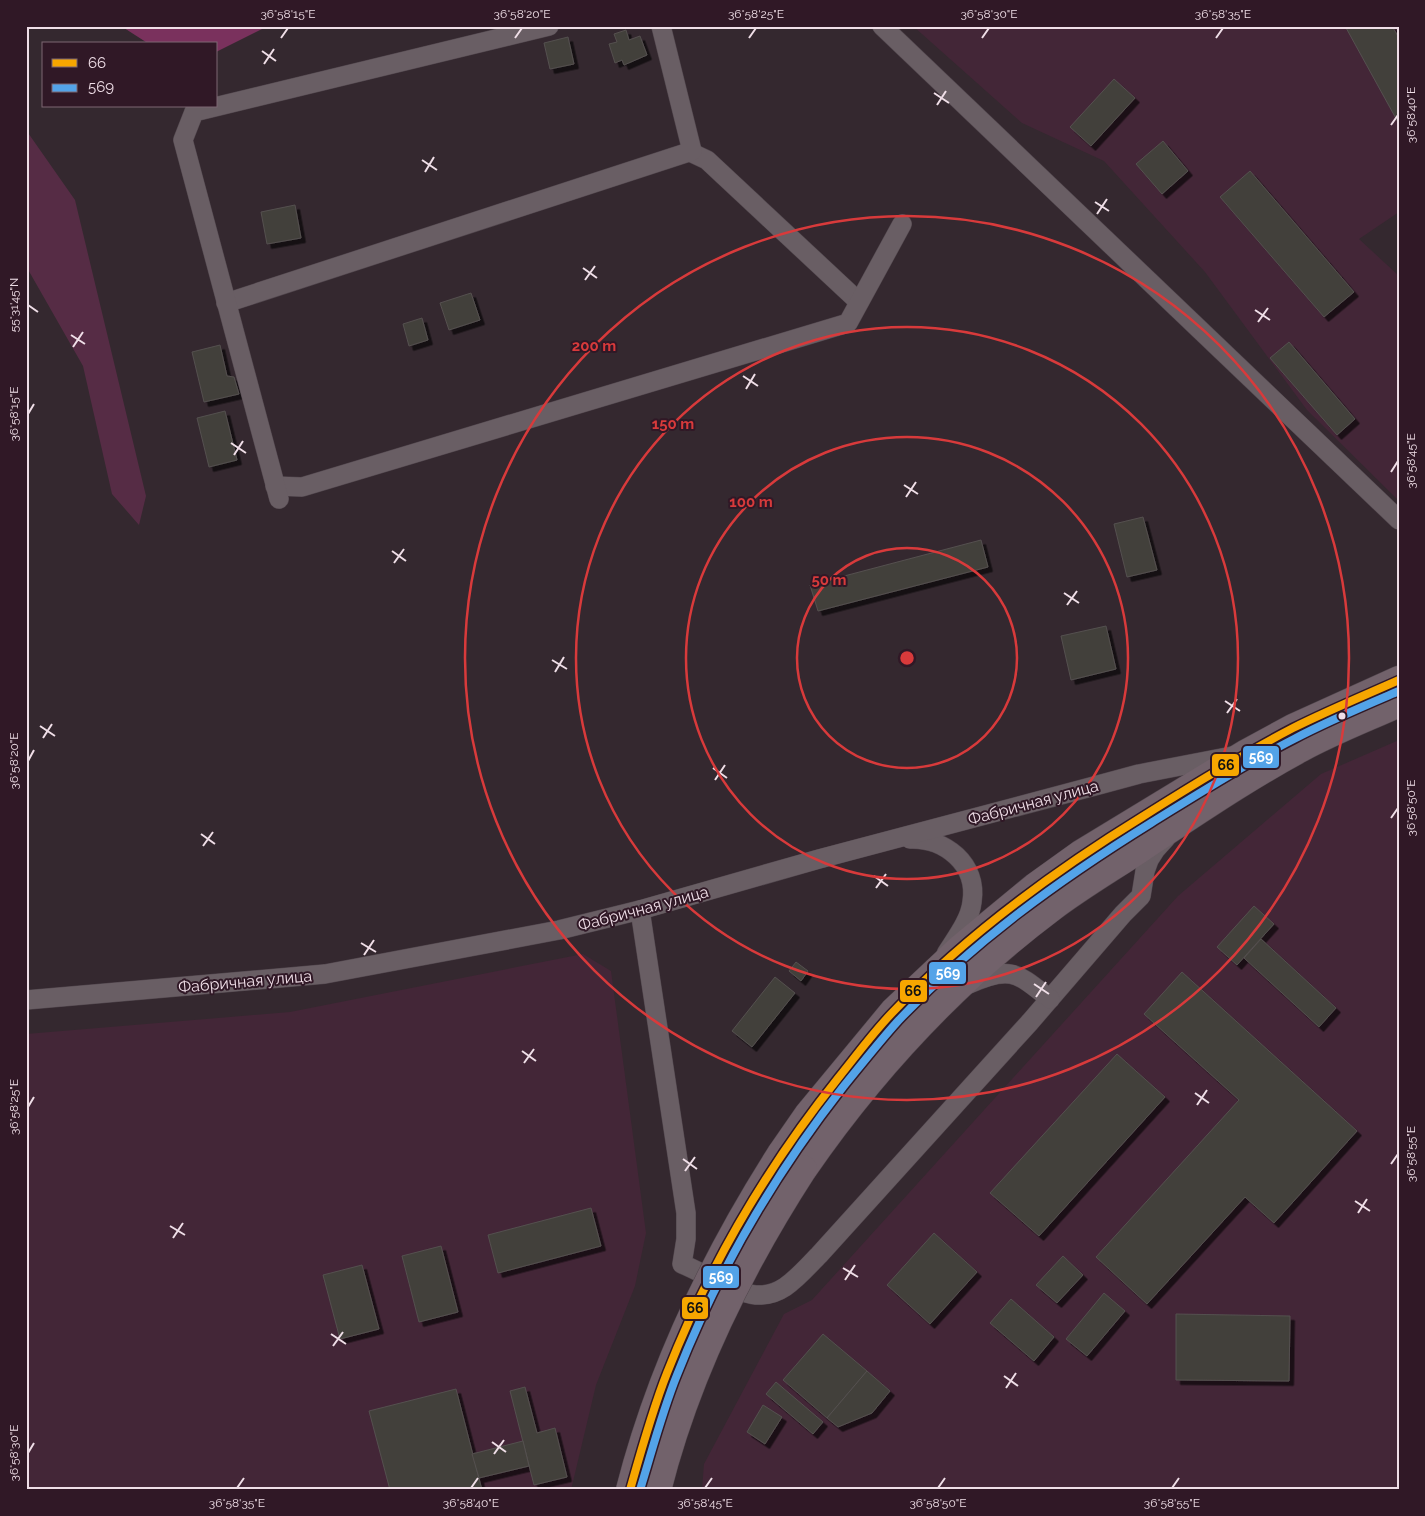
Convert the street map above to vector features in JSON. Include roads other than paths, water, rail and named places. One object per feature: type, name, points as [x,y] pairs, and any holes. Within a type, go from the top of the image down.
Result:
[{"type":"highway","points":[[630,1490],[654,1410],[673,1358],[696,1305],[748,1206],[808,1116],[894,1011],[936,970],[991,922],[1081,854],[1247,753],[1294,728],[1399,680]]},
{"type":"highway","points":[[657,1490],[679,1419],[698,1368],[720,1316],[745,1267],[771,1220],[829,1131],[901,1044],[944,1000],[1008,942],[1096,876],[1260,771],[1302,747],[1399,703]]},
{"type":"street","points":[[218,106],[549,26]]},
{"type":"street","points":[[661,26],[692,151],[690,152]]},
{"type":"street","points":[[882,26],[1399,520]]},
{"type":"street","points":[[211,108],[194,112],[182,140],[277,493],[848,323],[902,224]]},
{"type":"street","points":[[226,303],[690,152],[707,160],[859,302]]},
{"type":"street","name":"Фабричная улица","points":[[26,1000],[325,974],[559,930],[640,910],[894,839],[1139,774],[1247,753]]},
{"type":"street","points":[[640,910],[686,1213],[686,1239],[682,1264],[738,1292],[750,1296],[761,1296],[773,1293],[792,1282],[819,1255],[1050,999],[1123,914],[1141,896],[1145,871],[1149,860],[1156,849],[1183,820]]},
{"type":"street","points":[[894,839],[921,838],[936,842],[951,850],[961,860],[968,873],[972,887],[972,902],[966,919],[936,970]]},
{"type":"street","points":[[944,1000],[970,983],[1000,972],[1010,972],[1019,976],[1050,999]]}]
